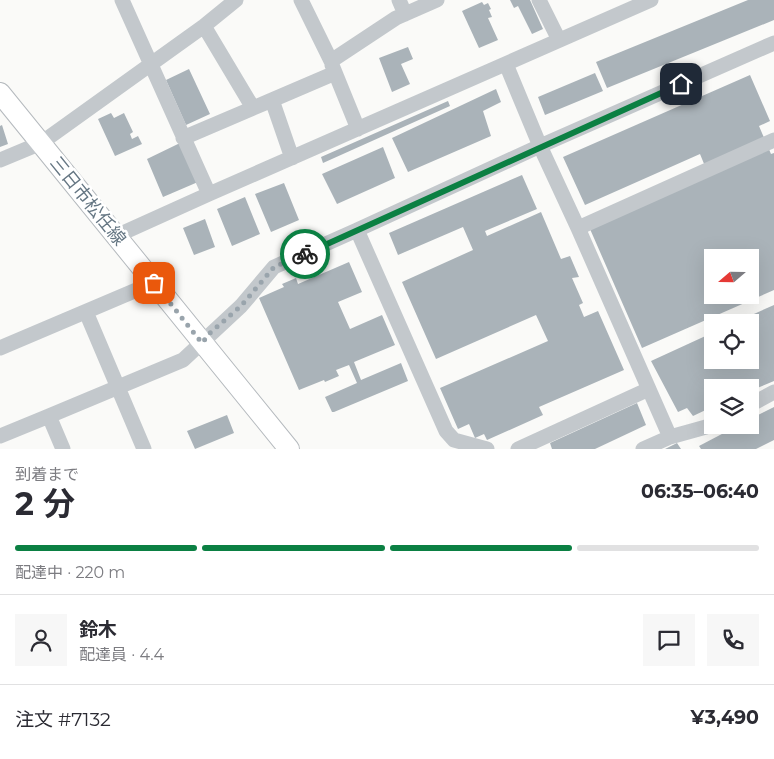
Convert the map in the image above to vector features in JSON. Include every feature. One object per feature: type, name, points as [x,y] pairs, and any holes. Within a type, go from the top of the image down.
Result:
[{"type":"main road","name":"三日市松任線","points":[[0,93],[289,449]]},
{"type":"street","points":[[122,0],[209,194]]},
{"type":"street","points":[[0,160],[41,143],[151,65],[236,0]]},
{"type":"street","points":[[301,0],[333,67],[358,129]]},
{"type":"street","points":[[399,0],[405,14]]},
{"type":"street","points":[[183,138],[272,100],[333,67],[396,18],[437,0]]},
{"type":"street","points":[[539,0],[559,40]]},
{"type":"street","points":[[116,236],[651,0]]},
{"type":"street","points":[[204,26],[253,108]]},
{"type":"street","points":[[0,436],[183,360],[241,306],[274,267],[540,146],[772,48]]},
{"type":"street","points":[[506,64],[540,146],[670,437]]},
{"type":"street","points":[[272,100],[292,158]]},
{"type":"street","points":[[578,228],[774,140]]},
{"type":"street","points":[[357,230],[446,431],[454,440],[487,449]]},
{"type":"street","points":[[0,348],[154,283]]},
{"type":"street","points":[[86,312],[144,449]]},
{"type":"street","points":[[518,449],[649,389]]},
{"type":"street","points":[[759,400],[774,392]]},
{"type":"street","points":[[49,416],[63,449]]},
{"type":"street","points":[[643,449],[670,437],[704,428]]},
{"type":"building","points":[[510,0],[530,0],[543,29],[532,34],[518,6],[514,8]]},
{"type":"building","points":[[748,0],[774,0],[774,20],[607,88],[596,62]]},
{"type":"building","points":[[482,2],[484,5],[488,3],[491,9],[489,10],[492,17],[488,18],[498,40],[479,48],[462,11]]},
{"type":"building","points":[[408,47],[413,59],[401,64],[410,84],[392,92],[379,58]]},
{"type":"building","points":[[189,69],[210,114],[186,125],[166,80]]},
{"type":"building","points":[[595,73],[603,91],[545,115],[538,97]]},
{"type":"building","points":[[750,75],[770,121],[759,126],[771,154],[774,153],[774,290],[759,297],[759,249],[704,249],[704,304],[742,304],[719,314],[704,314],[704,321],[642,348],[590,229],[709,176],[700,154],[585,205],[563,157]]},
{"type":"building","points":[[496,89],[501,102],[483,111],[491,136],[408,172],[392,138]]},
{"type":"building","points":[[448,101],[450,106],[323,163],[321,157]]},
{"type":"building","points":[[111,113],[114,118],[124,113],[133,132],[130,134],[132,139],[138,136],[142,144],[115,156],[98,119]]},
{"type":"building","points":[[2,125],[8,144],[0,147],[0,126]]},
{"type":"building","points":[[180,143],[198,182],[163,197],[147,159]]},
{"type":"building","points":[[383,147],[395,178],[337,204],[322,174]]},
{"type":"building","points":[[522,175],[537,209],[485,231],[487,236],[541,212],[561,259],[570,256],[579,277],[572,278],[583,303],[579,305],[584,317],[598,311],[624,370],[539,407],[543,415],[487,440],[484,434],[475,438],[469,424],[458,429],[440,388],[548,341],[536,315],[436,359],[402,282],[473,250],[463,227],[398,255],[389,233]]},
{"type":"building","points":[[284,183],[299,220],[271,232],[255,194]]},
{"type":"building","points":[[245,197],[260,234],[232,246],[217,209]]},
{"type":"building","points":[[205,219],[215,247],[194,255],[183,228]]},
{"type":"building","points":[[349,262],[362,292],[338,302],[350,329],[382,315],[395,345],[354,362],[361,380],[401,363],[408,381],[332,412],[325,397],[357,383],[349,365],[336,370],[339,376],[299,390],[259,298],[284,287],[282,284],[296,278],[298,284]]},
{"type":"building","points":[[774,305],[774,381],[759,387],[759,379],[704,379],[704,411],[693,416],[687,408],[678,412],[651,361],[704,337],[704,369],[759,369],[759,314],[754,314]]},
{"type":"building","points":[[637,403],[646,425],[595,449],[552,449],[550,443]]},
{"type":"building","points":[[774,407],[774,440],[756,449],[701,449],[699,446],[722,434],[759,434],[759,414]]},
{"type":"building","points":[[227,415],[234,433],[195,449],[187,431]]},
{"type":"building","points":[[677,443],[681,449],[665,449]]},
{"type":"way so far","points":[[154,283],[202,343],[210,333],[241,306],[274,267],[305,254]]},
{"type":"route","points":[[305,254],[540,146],[681,84]]}]
